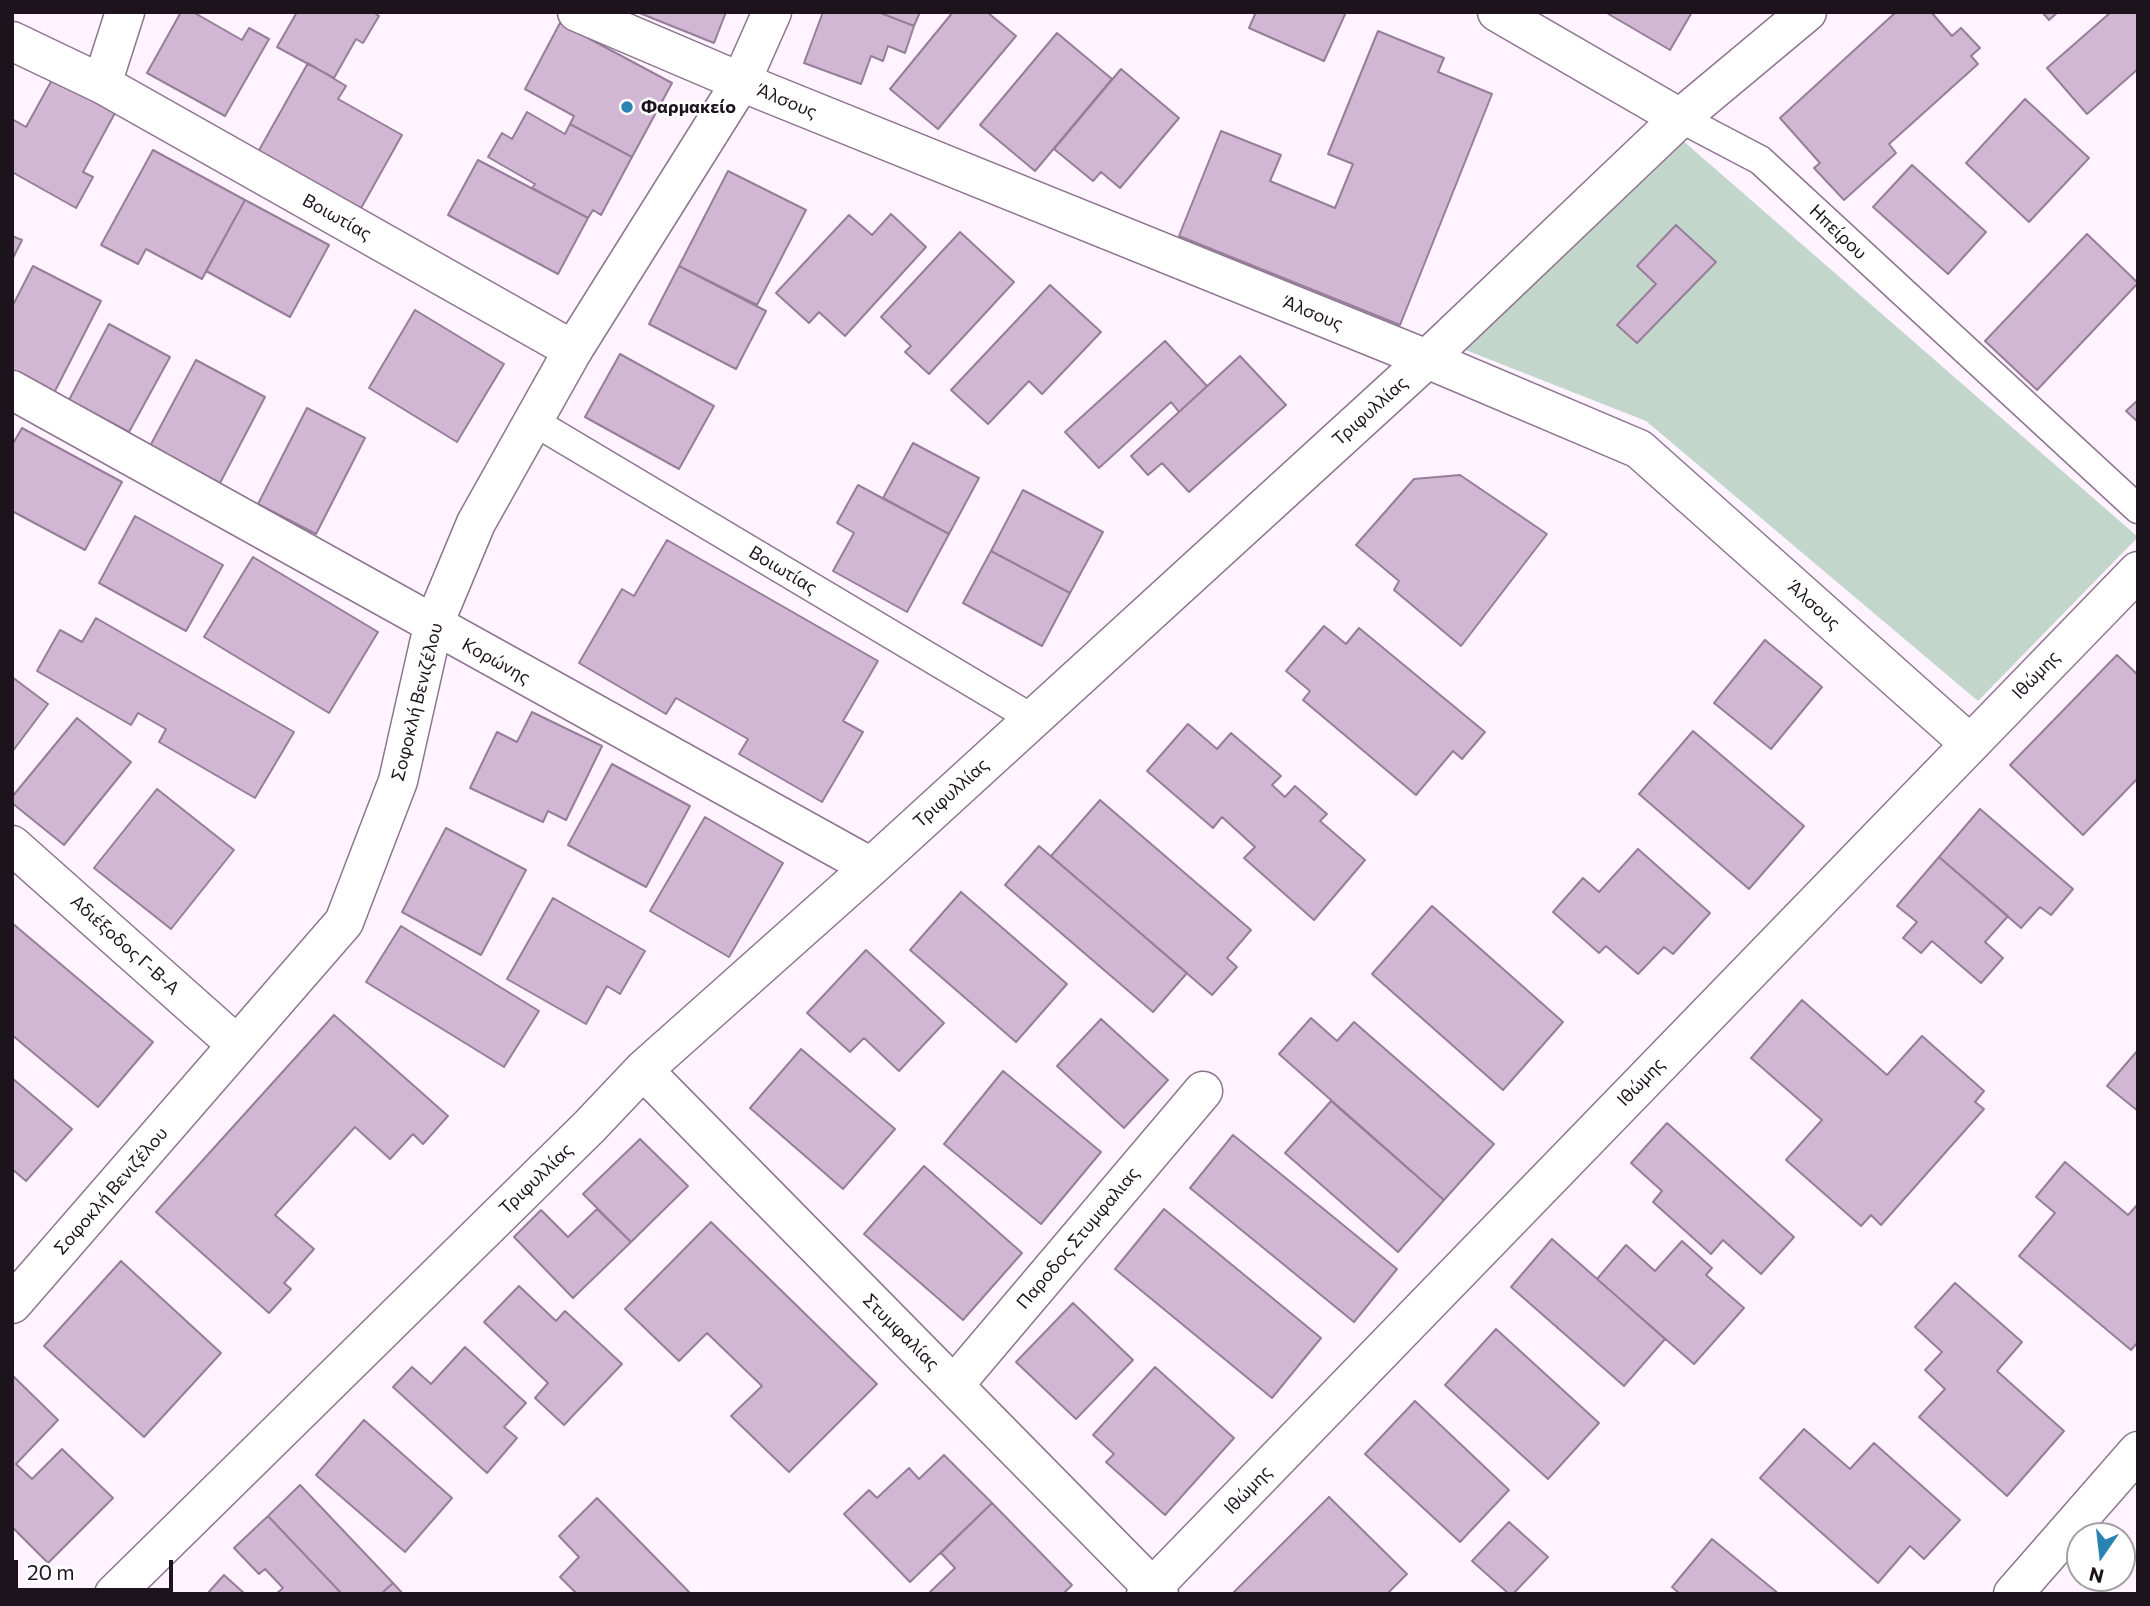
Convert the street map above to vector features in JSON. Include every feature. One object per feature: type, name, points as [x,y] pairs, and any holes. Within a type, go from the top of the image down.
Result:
[{"type":"street","points":[[102,84],[125,12]]},
{"type":"street","name":"Άλσους","points":[[577,12],[741,82],[1427,359],[1639,449],[1969,743]]},
{"type":"street","name":"Σοφοκλή Βενιζέλου","points":[[12,1304],[344,922],[398,781],[433,626],[475,523],[573,350],[741,82],[772,12]]},
{"type":"street","name":"Ηπείρου","points":[[1497,12],[1680,118]]},
{"type":"street","name":"Τριφυλλίας","points":[[114,1594],[590,1126],[643,1070],[871,867],[1427,359],[1680,118],[1807,12]]},
{"type":"street","name":"Βοιωτίας","points":[[12,41],[102,84],[573,350]]},
{"type":"street","name":"Κορώνης","points":[[12,390],[871,867]]},
{"type":"street","name":"Ιθώμης","points":[[1153,1592],[1969,743],[2138,571]]},
{"type":"street","name":"Αδιέξοδος Γ-Β-Α","points":[[12,845],[237,1045]]},
{"type":"street","name":"Στυμφαλίας","points":[[643,1070],[954,1385],[1153,1592]]},
{"type":"street","name":"Παροδος Στυμφαλιας","points":[[954,1385],[1203,1091]]},
{"type":"street","points":[[2013,1594],[2138,1451]]},
{"type":"lane","name":"Ηπείρου","points":[[1680,118],[1760,160],[2138,509]]},
{"type":"lane","name":"Βοιωτίας","points":[[533,421],[1033,719]]},
{"type":"green space","points":[[1681,139],[2138,537],[1978,701],[1646,421],[1463,349]]},
{"type":"building","points":[[181,12],[193,12],[242,40],[249,28],[269,39],[225,116],[147,73]]},
{"type":"building","points":[[297,12],[373,12],[379,16],[363,43],[356,39],[334,78],[277,47]]},
{"type":"building","points":[[637,12],[726,12],[714,43]]},
{"type":"building","points":[[823,12],[878,12],[914,26],[905,53],[888,46],[883,61],[871,56],[861,84],[804,63]]},
{"type":"building","points":[[878,12],[920,12],[914,26]]},
{"type":"building","points":[[953,12],[987,12],[1016,36],[938,129],[890,89]]},
{"type":"building","points":[[1256,12],[1346,12],[1324,61],[1249,28]]},
{"type":"building","points":[[1605,12],[1692,12],[1670,50]]},
{"type":"building","points":[[1896,12],[1931,12],[1952,36],[1961,28],[1980,48],[1971,56],[1978,64],[1889,144],[1896,153],[1844,200],[1814,168],[1820,163],[1780,118]]},
{"type":"building","points":[[2042,12],[2058,12],[2049,20]]},
{"type":"building","points":[[2111,12],[2138,12],[2138,69],[2087,114],[2047,68]]},
{"type":"building","points":[[560,23],[672,83],[632,157],[570,124],[574,116],[525,89]]},
{"type":"building","points":[[1378,31],[1444,58],[1438,72],[1492,94],[1400,325],[1179,236],[1221,131],[1281,155],[1270,181],[1335,208],[1353,164],[1328,154]]},
{"type":"building","points":[[1057,33],[1112,79],[1035,171],[980,125]]},
{"type":"building","points":[[308,63],[346,86],[338,99],[402,135],[360,210],[258,152]]},
{"type":"building","points":[[1121,69],[1179,118],[1120,188],[1101,172],[1093,181],[1054,149]]},
{"type":"building","points":[[53,78],[115,113],[83,172],[93,177],[76,208],[12,172],[12,119],[26,127]]},
{"type":"building","points":[[2025,99],[2089,158],[2029,222],[1966,163]]},
{"type":"building","points":[[527,112],[565,134],[570,124],[632,157],[601,215],[593,210],[588,218],[532,188],[535,184],[488,157],[502,133],[512,139]]},
{"type":"building","points":[[153,150],[245,200],[202,279],[146,249],[138,264],[101,245]]},
{"type":"building","points":[[478,160],[588,218],[558,274],[448,215]]},
{"type":"building","points":[[1912,165],[1986,232],[1948,274],[1873,207]]},
{"type":"building","points":[[728,171],[806,210],[757,305],[679,266]]},
{"type":"building","points":[[245,200],[329,245],[290,317],[206,271]]},
{"type":"building","points":[[891,214],[926,247],[845,336],[819,312],[809,323],[776,293],[849,215],[872,235]]},
{"type":"building","points":[[1676,225],[1716,262],[1637,343],[1617,325],[1656,284],[1637,266]]},
{"type":"building","points":[[960,232],[1014,282],[929,374],[905,352],[911,346],[881,317]]},
{"type":"building","points":[[2087,234],[2138,283],[2037,390],[1985,341]]},
{"type":"building","points":[[12,236],[22,240],[12,260]]},
{"type":"building","points":[[33,266],[101,301],[54,393],[12,372],[12,307]]},
{"type":"building","points":[[679,266],[766,311],[736,369],[649,324]]},
{"type":"building","points":[[1050,285],[1101,332],[1042,394],[1029,381],[988,424],[951,390]]},
{"type":"building","points":[[415,310],[504,364],[457,442],[369,388]]},
{"type":"building","points":[[109,324],[170,357],[129,432],[69,400]]},
{"type":"building","points":[[1165,341],[1207,386],[1179,412],[1171,402],[1099,468],[1065,432]]},
{"type":"building","points":[[620,354],[714,406],[679,469],[585,417]]},
{"type":"building","points":[[1240,356],[1286,405],[1189,492],[1162,463],[1148,475],[1131,456]]},
{"type":"building","points":[[196,360],[265,397],[220,483],[150,446]]},
{"type":"building","points":[[2138,400],[2138,422],[2126,411]]},
{"type":"building","points":[[307,408],[365,438],[316,534],[258,504]]},
{"type":"building","points":[[22,428],[122,482],[85,550],[12,511],[12,445]]},
{"type":"building","points":[[913,443],[979,478],[949,534],[883,498]]},
{"type":"building","points":[[1460,475],[1547,534],[1461,646],[1394,590],[1399,581],[1356,545],[1414,479]]},
{"type":"building","points":[[858,485],[949,534],[907,612],[833,571],[854,533],[837,523]]},
{"type":"building","points":[[1023,490],[1103,532],[1070,593],[991,551]]},
{"type":"building","points":[[135,516],[223,565],[186,631],[99,583]]},
{"type":"building","points":[[667,540],[878,661],[843,721],[863,732],[822,802],[739,754],[748,739],[676,698],[666,714],[579,663],[622,589],[634,596]]},
{"type":"building","points":[[991,551],[1070,593],[1042,646],[963,603]]},
{"type":"building","points":[[253,557],[378,632],[329,713],[204,637]]},
{"type":"building","points":[[96,618],[294,732],[255,798],[159,742],[166,729],[138,713],[131,725],[37,671],[60,630],[82,642]]},
{"type":"building","points":[[1324,626],[1346,644],[1359,628],[1485,732],[1462,759],[1453,751],[1416,795],[1303,700],[1310,691],[1286,671]]},
{"type":"building","points":[[1765,640],[1822,687],[1771,749],[1714,703]]},
{"type":"building","points":[[2117,655],[2138,675],[2138,778],[2083,835],[2010,765]]},
{"type":"building","points":[[12,677],[48,704],[12,752]]},
{"type":"building","points":[[532,712],[602,746],[566,820],[548,811],[543,822],[470,788],[497,732],[517,742]]},
{"type":"building","points":[[77,718],[131,762],[64,845],[12,803],[12,797]]},
{"type":"building","points":[[1188,724],[1217,749],[1231,733],[1281,776],[1272,785],[1285,797],[1295,786],[1327,814],[1320,821],[1365,860],[1314,920],[1244,858],[1255,847],[1222,817],[1213,828],[1147,771]]},
{"type":"building","points":[[1693,731],[1804,826],[1749,889],[1639,794]]},
{"type":"building","points":[[612,764],[690,806],[646,887],[568,845]]},
{"type":"building","points":[[157,789],[234,850],[171,929],[94,868]]},
{"type":"building","points":[[1100,800],[1251,930],[1227,958],[1237,967],[1212,995],[1051,856]]},
{"type":"building","points":[[1980,809],[2073,889],[2051,915],[2040,907],[2021,928],[1939,857]]},
{"type":"building","points":[[705,817],[783,863],[729,957],[650,911]]},
{"type":"building","points":[[446,828],[526,870],[481,955],[402,912]]},
{"type":"building","points":[[1039,846],[1187,973],[1153,1012],[1005,885]]},
{"type":"building","points":[[1638,849],[1710,913],[1673,954],[1664,947],[1638,974],[1606,946],[1599,953],[1553,912],[1583,878],[1599,892]]},
{"type":"building","points":[[1939,857],[2008,916],[1985,942],[2003,958],[1981,983],[1932,941],[1921,953],[1903,938],[1917,922],[1897,906]]},
{"type":"building","points":[[961,892],[1067,984],[1016,1042],[910,950]]},
{"type":"building","points":[[553,898],[645,951],[620,994],[607,986],[586,1024],[507,979]]},
{"type":"building","points":[[1432,906],[1563,1022],[1503,1090],[1372,974]]},
{"type":"building","points":[[12,923],[153,1042],[98,1107],[12,1035]]},
{"type":"building","points":[[401,926],[539,1011],[504,1067],[366,982]]},
{"type":"building","points":[[866,950],[944,1023],[899,1071],[864,1038],[850,1052],[807,1013]]},
{"type":"building","points":[[1802,1000],[1887,1075],[1922,1036],[1984,1091],[1975,1102],[1984,1109],[1881,1225],[1871,1215],[1861,1226],[1786,1160],[1822,1120],[1751,1058]]},
{"type":"building","points":[[334,1015],[448,1116],[423,1144],[413,1134],[390,1159],[355,1127],[275,1215],[314,1249],[284,1283],[291,1289],[269,1313],[156,1212]]},
{"type":"building","points":[[1311,1018],[1337,1041],[1354,1022],[1494,1144],[1444,1200],[1279,1054]]},
{"type":"building","points":[[1101,1019],[1168,1080],[1124,1128],[1057,1066]]},
{"type":"building","points":[[801,1049],[895,1129],[843,1189],[750,1108]]},
{"type":"building","points":[[2138,1050],[2138,1111],[2107,1086]]},
{"type":"building","points":[[1003,1071],[1101,1152],[1041,1224],[944,1144]]},
{"type":"building","points":[[12,1078],[72,1129],[26,1181],[12,1169]]},
{"type":"building","points":[[1331,1101],[1444,1200],[1398,1252],[1285,1153]]},
{"type":"building","points":[[1667,1123],[1794,1237],[1761,1274],[1723,1240],[1711,1254],[1653,1202],[1662,1191],[1631,1163]]},
{"type":"building","points":[[1233,1135],[1397,1269],[1354,1322],[1190,1188]]},
{"type":"building","points":[[640,1139],[688,1186],[631,1242],[583,1194]]},
{"type":"building","points":[[2065,1162],[2128,1215],[2138,1204],[2138,1342],[2131,1350],[2019,1256],[2055,1213],[2036,1197]]},
{"type":"building","points":[[924,1166],[1022,1253],[963,1320],[864,1234]]},
{"type":"building","points":[[597,1209],[631,1242],[573,1298],[514,1237],[541,1210],[568,1237]]},
{"type":"building","points":[[1164,1209],[1321,1338],[1272,1398],[1115,1269]]},
{"type":"building","points":[[711,1222],[877,1384],[789,1472],[731,1416],[762,1386],[707,1333],[679,1361],[625,1309]]},
{"type":"building","points":[[1552,1239],[1665,1339],[1624,1386],[1511,1287]]},
{"type":"building","points":[[1682,1241],[1712,1268],[1706,1275],[1744,1308],[1694,1364],[1597,1279],[1626,1245],[1655,1271]]},
{"type":"building","points":[[121,1261],[221,1353],[144,1437],[44,1346]]},
{"type":"building","points":[[1955,1283],[2022,1342],[1997,1371],[2064,1431],[2007,1496],[1919,1417],[1945,1389],[1925,1370],[1942,1352],[1915,1327]]},
{"type":"building","points":[[519,1286],[556,1321],[565,1311],[622,1364],[564,1425],[535,1398],[548,1383],[484,1322]]},
{"type":"building","points":[[1073,1303],[1133,1360],[1076,1419],[1016,1362]]},
{"type":"building","points":[[1496,1329],[1599,1423],[1548,1479],[1445,1385]]},
{"type":"building","points":[[465,1347],[526,1403],[504,1427],[517,1438],[487,1473],[393,1387],[412,1367],[431,1384]]},
{"type":"building","points":[[1155,1367],[1234,1438],[1165,1515],[1106,1462],[1114,1454],[1093,1435]]},
{"type":"building","points":[[12,1375],[58,1420],[16,1464],[32,1479],[62,1449],[113,1498],[48,1563],[12,1527]]},
{"type":"building","points":[[1415,1401],[1509,1490],[1460,1542],[1365,1454]]},
{"type":"building","points":[[364,1420],[452,1498],[405,1552],[316,1475]]},
{"type":"building","points":[[1804,1429],[1850,1469],[1874,1443],[1960,1520],[1924,1559],[1910,1546],[1878,1583],[1760,1478]]},
{"type":"building","points":[[944,1455],[992,1503],[910,1582],[844,1514],[869,1490],[877,1498],[909,1468],[919,1479]]},
{"type":"building","points":[[300,1485],[393,1583],[381,1594],[342,1594],[268,1516]]},
{"type":"building","points":[[1329,1497],[1407,1574],[1387,1594],[1232,1594]]},
{"type":"building","points":[[597,1498],[691,1594],[577,1594],[560,1577],[579,1557],[559,1536]]},
{"type":"building","points":[[992,1503],[1072,1585],[1063,1594],[928,1594],[955,1568],[941,1553]]},
{"type":"building","points":[[268,1516],[342,1594],[276,1594],[283,1588],[265,1569],[259,1574],[234,1548]]},
{"type":"building","points":[[1509,1522],[1548,1557],[1513,1594],[1509,1594],[1472,1561]]},
{"type":"building","points":[[1712,1539],[1779,1594],[1680,1594],[1672,1587]]},
{"type":"building","points":[[224,1575],[245,1594],[207,1594]]},
{"type":"building","points":[[393,1583],[403,1594],[381,1594]]},
{"type":"place","name":"Φαρμακείο","points":[[627,107]]}]
